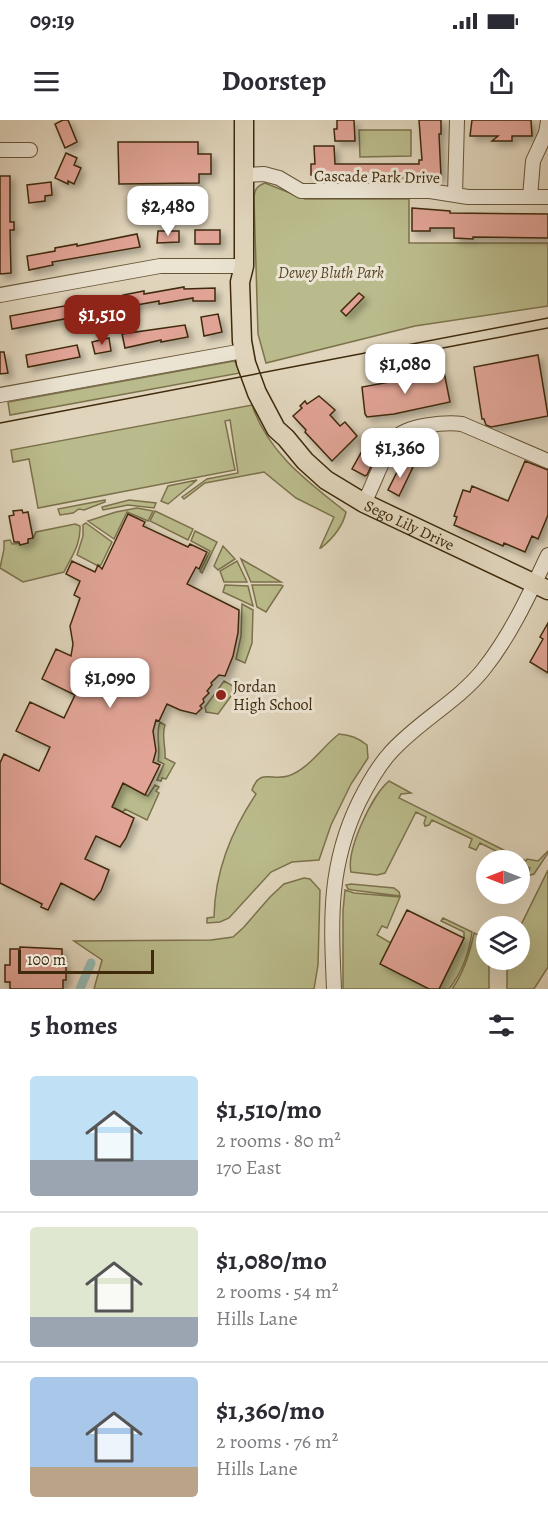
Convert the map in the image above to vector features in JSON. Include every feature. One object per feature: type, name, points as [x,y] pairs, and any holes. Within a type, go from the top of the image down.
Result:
[{"type":"main road","name":"Sego Lily Drive","points":[[244,120],[244,266],[240,282],[243,351],[257,393],[276,429],[315,471],[364,503],[541,587]]},
{"type":"main road","name":"Sego Lily Drive","points":[[244,266],[249,282],[251,329],[258,368],[266,390],[284,424],[286,438]]},
{"type":"street","points":[[455,195],[457,120]]},
{"type":"street","points":[[530,197],[533,161],[546,133],[548,121]]},
{"type":"street","points":[[0,150],[30,150]]},
{"type":"street","name":"Cascade Park Drive","points":[[244,175],[264,174],[279,178],[301,191],[430,191],[455,195],[548,197]]},
{"type":"street","points":[[0,295],[160,266],[244,266]]},
{"type":"street","points":[[0,395],[243,351]]},
{"type":"street","points":[[364,503],[396,437],[408,430],[449,422],[462,424],[548,461]]},
{"type":"street","points":[[334,989],[332,918],[335,874],[350,821],[365,790],[390,753],[417,728],[457,697],[482,671],[541,587],[548,555]]},
{"type":"street","points":[[322,989],[332,962]]},
{"type":"green space","points":[[359,130],[411,130],[411,156],[360,157]]},
{"type":"green space","name":"Dewey Bluth Park","points":[[265,183],[305,199],[409,199],[409,243],[548,243],[548,306],[415,326],[266,363],[258,334],[254,199],[256,189]]},
{"type":"green space","points":[[234,361],[240,373],[10,415],[8,402]]},
{"type":"green space","points":[[252,405],[268,438],[279,452],[304,478],[346,512],[336,532],[321,548],[334,517],[296,498],[264,472],[205,483],[184,499],[182,497],[207,479],[238,473],[230,420],[225,421],[235,470],[38,508],[29,459],[13,462],[11,450]]},
{"type":"green space","points":[[197,480],[168,504],[161,501],[168,486]]},
{"type":"green space","points":[[105,500],[105,502],[84,510],[79,509],[73,513],[60,515],[58,509]]},
{"type":"green space","points":[[129,500],[156,503],[154,508],[128,505],[103,510],[102,507]]},
{"type":"green space","points":[[137,508],[153,511],[148,521],[127,512],[114,539],[88,521],[116,512]]},
{"type":"green space","points":[[155,511],[193,529],[188,540],[150,521]]},
{"type":"green space","points":[[86,523],[112,542],[101,565],[98,566],[77,555],[83,536],[83,525]]},
{"type":"green space","points":[[75,524],[80,526],[79,539],[64,572],[23,582],[0,568],[4,541],[10,540],[12,544],[28,543],[28,539],[33,538],[36,532]]},
{"type":"green space","points":[[195,531],[217,542],[202,573],[200,571],[210,551],[191,541]]},
{"type":"green space","points":[[223,546],[235,559],[218,570],[214,566]]},
{"type":"green space","points":[[241,559],[281,582],[251,582]]},
{"type":"green space","points":[[237,561],[247,582],[224,582],[220,571]]},
{"type":"green space","points":[[225,585],[248,586],[253,606],[223,592]]},
{"type":"green space","points":[[252,585],[283,586],[266,612],[257,607]]},
{"type":"green space","points":[[242,604],[253,610],[252,643],[245,663],[236,659],[241,636]]},
{"type":"green space","points":[[224,681],[235,687],[231,696],[218,714],[206,712],[205,707]]},
{"type":"green space","points":[[160,722],[165,725],[163,733],[165,758],[175,763],[166,779],[162,778],[161,781],[157,780],[164,764],[158,761]]},
{"type":"green space","points":[[339,734],[361,740],[367,745],[368,758],[351,784],[331,825],[319,860],[292,862],[271,872],[229,918],[220,922],[207,923],[207,918],[214,917],[217,884],[226,852],[256,794],[252,790],[255,783],[262,777],[288,776],[302,769]]},
{"type":"green space","points":[[389,781],[411,793],[401,794],[399,798],[504,850],[494,850],[480,843],[476,850],[469,847],[472,839],[432,820],[429,825],[425,826],[426,817],[416,812],[385,873],[377,875],[351,872],[350,862],[356,837],[368,810]]},
{"type":"green space","points":[[123,783],[148,796],[155,785],[159,787],[156,791],[159,793],[147,820],[125,809],[123,812],[112,807]]},
{"type":"green space","points":[[548,851],[548,853],[534,874],[530,875],[530,860],[538,861]]},
{"type":"green space","points":[[548,870],[548,967],[534,989],[507,989],[507,970],[530,970],[530,916],[525,916]]},
{"type":"green space","points":[[304,878],[310,879],[320,890],[318,965],[314,989],[94,989],[102,960],[74,941],[211,940],[233,937],[284,884]]},
{"type":"green space","points":[[346,885],[394,888],[400,896],[348,889]]},
{"type":"green space","points":[[345,890],[354,893],[400,897],[387,928],[382,926],[377,935],[391,943],[429,989],[343,989]]},
{"type":"green space","points":[[443,918],[472,932],[464,962],[449,989],[439,989],[464,938],[464,932],[441,921]]},
{"type":"green space","points":[[474,933],[476,934],[476,970],[489,970],[489,989],[452,989],[460,976]]},
{"type":"building","points":[[68,120],[77,142],[65,148],[55,124]]},
{"type":"building","points":[[337,120],[354,120],[355,141],[335,141],[334,129],[337,129]]},
{"type":"building","points":[[419,120],[441,120],[441,134],[439,134],[441,177],[313,178],[311,175],[311,164],[315,164],[314,146],[334,146],[335,164],[419,164],[419,160],[422,160]]},
{"type":"building","points":[[472,120],[531,120],[532,136],[512,136],[512,141],[492,141],[498,136],[470,136]]},
{"type":"building","points":[[118,142],[198,142],[198,154],[211,154],[211,174],[199,174],[199,183],[119,184]]},
{"type":"building","points":[[66,153],[77,158],[74,165],[81,168],[74,184],[68,181],[68,184],[55,178]]},
{"type":"building","points":[[0,176],[10,176],[10,222],[14,222],[14,230],[10,230],[11,273],[0,274]]},
{"type":"building","points":[[51,182],[52,195],[45,196],[45,201],[29,203],[27,185]]},
{"type":"building","points":[[412,208],[450,211],[450,213],[548,214],[548,238],[454,238],[454,228],[412,231]]},
{"type":"building","points":[[195,230],[220,230],[220,244],[195,244]]},
{"type":"building","points":[[158,231],[179,231],[179,242],[157,243]]},
{"type":"building","points":[[137,234],[140,247],[52,262],[53,265],[29,270],[27,256],[55,251],[55,248]]},
{"type":"building","points":[[184,287],[184,289],[215,288],[215,301],[193,301],[193,298],[126,307],[123,295],[144,291],[144,294]]},
{"type":"building","points":[[359,293],[364,297],[346,316],[341,311]]},
{"type":"building","points":[[107,298],[110,310],[99,312],[99,315],[85,317],[85,315],[12,329],[10,316]]},
{"type":"building","points":[[218,314],[222,332],[204,336],[201,317]]},
{"type":"building","points":[[185,325],[188,337],[125,348],[122,334]]},
{"type":"building","points":[[109,338],[111,351],[95,354],[92,342]]},
{"type":"building","points":[[77,345],[80,357],[28,367],[26,355]]},
{"type":"building","points":[[0,352],[4,352],[8,373],[0,374]]},
{"type":"building","points":[[538,355],[548,416],[491,427],[486,425],[482,419],[474,367]]},
{"type":"building","points":[[444,372],[450,402],[394,414],[367,417],[365,414],[362,387]]},
{"type":"building","points":[[319,396],[335,410],[330,415],[340,426],[345,422],[357,436],[332,461],[293,416],[302,408],[300,406],[305,401],[307,404]]},
{"type":"building","points":[[367,442],[379,449],[365,476],[352,469]]},
{"type":"building","points":[[525,461],[548,470],[548,515],[538,539],[532,536],[525,552],[504,543],[503,546],[454,525],[457,517],[454,516],[463,490],[470,492],[472,486],[508,501]]},
{"type":"building","points":[[402,462],[413,467],[399,496],[388,490]]},
{"type":"building","points":[[22,510],[23,513],[28,512],[33,538],[28,539],[28,543],[20,545],[19,542],[14,542],[9,516],[14,515],[13,511]]},
{"type":"building","points":[[128,514],[145,522],[143,526],[188,547],[190,544],[207,552],[199,569],[196,567],[187,584],[239,610],[238,633],[233,656],[225,676],[219,675],[211,683],[207,691],[209,693],[200,706],[202,708],[196,714],[167,704],[159,721],[156,720],[153,731],[156,751],[153,762],[160,765],[145,795],[123,783],[112,807],[134,818],[126,838],[120,847],[96,836],[85,859],[109,870],[101,891],[94,900],[61,883],[48,910],[41,907],[42,904],[0,883],[0,763],[4,754],[39,771],[50,747],[16,731],[30,702],[64,718],[75,695],[42,679],[56,649],[71,656],[73,644],[70,626],[80,598],[74,595],[80,581],[66,574],[72,561],[95,572],[98,565],[102,569]]},
{"type":"building","points":[[548,623],[548,673],[530,662],[543,639],[540,637]]},
{"type":"building","points":[[407,910],[464,938],[439,989],[429,989],[380,964]]},
{"type":"building","points":[[20,947],[62,949],[62,964],[66,964],[66,980],[63,980],[63,989],[10,989],[10,982],[5,982],[5,965],[10,965],[10,949],[20,949]]},
{"type":"waterway","points":[[80,989],[91,963]]},
{"type":"tram line","points":[[0,423],[548,318]]},
{"type":"tram line","points":[[374,361],[548,328]]},
{"type":"place","name":"Jordan High School","points":[[221,695]]}]
